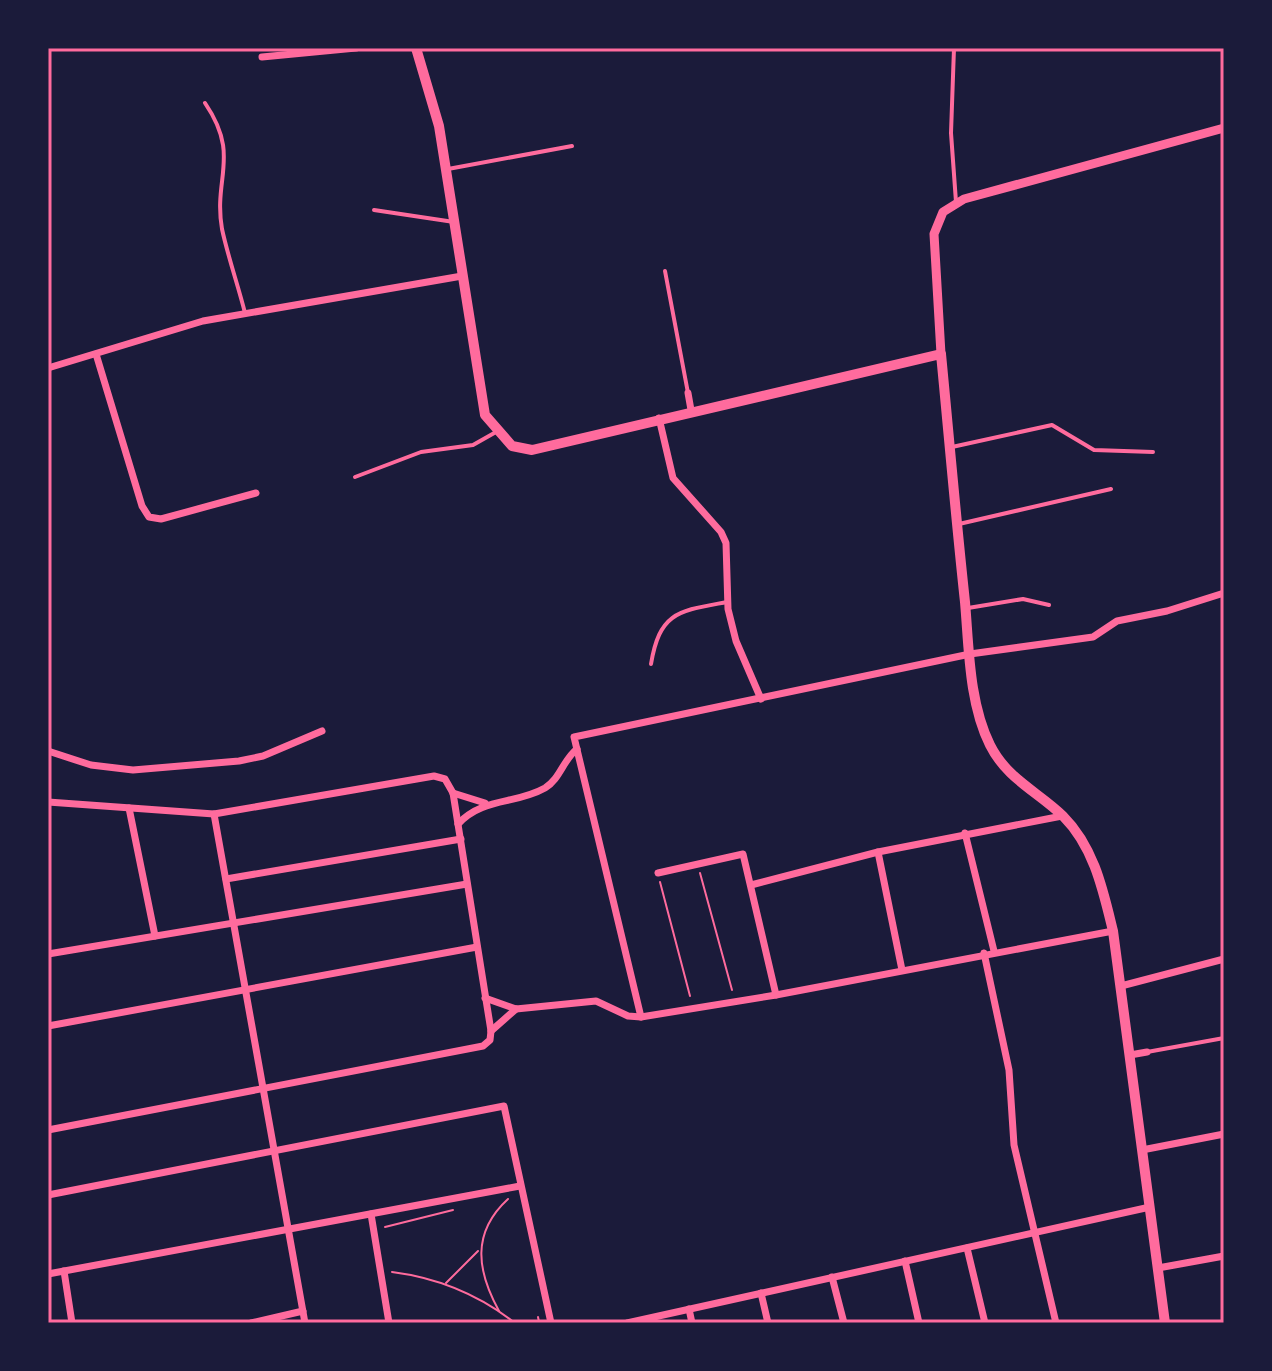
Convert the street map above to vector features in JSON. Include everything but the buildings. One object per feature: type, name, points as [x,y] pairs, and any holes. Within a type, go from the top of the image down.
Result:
[{"type":"main road","points":[[416,48],[439,126],[485,415],[496,432],[512,446],[532,450],[691,410],[941,354],[965,608],[979,714],[989,743],[1003,768],[1062,816],[1092,859],[1113,931],[1165,1323]]},
{"type":"street","points":[[262,57],[356,48]]},
{"type":"street","points":[[941,354],[934,234],[943,212],[956,204],[1224,128]]},
{"type":"street","points":[[48,368],[203,321],[462,276]]},
{"type":"street","points":[[96,354],[142,506],[149,517],[161,519],[256,493]]},
{"type":"street","points":[[688,393],[691,410]]},
{"type":"street","points":[[659,418],[673,478],[721,532],[726,543],[727,602],[736,641],[761,699]]},
{"type":"street","points":[[641,1017],[574,737],[970,654],[1093,637],[1117,621],[1167,611],[1224,593]]},
{"type":"street","points":[[48,751],[91,765],[133,770],[239,761],[272,753],[322,731]]},
{"type":"street","points":[[458,824],[467,814],[487,803],[532,794],[549,786],[566,758],[577,749]]},
{"type":"street","points":[[48,802],[214,814],[434,776],[445,779],[453,793],[490,1036]]},
{"type":"street","points":[[453,793],[487,803]]},
{"type":"street","points":[[129,808],[155,936]]},
{"type":"street","points":[[214,814],[305,1323]]},
{"type":"street","points":[[751,885],[878,852],[1062,816]]},
{"type":"street","points":[[965,833],[994,951]]},
{"type":"street","points":[[226,879],[461,839]]},
{"type":"street","points":[[878,852],[902,970]]},
{"type":"street","points":[[659,877],[743,854],[776,995]]},
{"type":"street","points":[[48,954],[467,884]]},
{"type":"street","points":[[485,998],[516,1009],[596,1001],[628,1016],[641,1017],[776,995],[994,951],[1113,931]]},
{"type":"street","points":[[48,1026],[477,947]]},
{"type":"street","points":[[984,953],[1009,1070],[1014,1145],[1056,1323]]},
{"type":"street","points":[[1121,986],[1224,959]]},
{"type":"street","points":[[48,1130],[483,1046],[516,1009]]},
{"type":"street","points":[[1130,1055],[1147,1052]]},
{"type":"street","points":[[48,1195],[504,1106],[551,1323]]},
{"type":"street","points":[[1142,1150],[1224,1134]]},
{"type":"street","points":[[48,1274],[520,1186]]},
{"type":"street","points":[[627,1323],[1150,1207]]},
{"type":"street","points":[[371,1214],[389,1323]]},
{"type":"street","points":[[967,1248],[985,1323]]},
{"type":"street","points":[[1158,1268],[1224,1256]]},
{"type":"street","points":[[905,1261],[919,1323]]},
{"type":"street","points":[[64,1271],[72,1323]]},
{"type":"street","points":[[832,1277],[844,1323]]},
{"type":"street","points":[[761,1293],[768,1323]]},
{"type":"street","points":[[689,1309],[692,1323]]},
{"type":"street","points":[[251,1323],[303,1311]]},
{"type":"lane","points":[[954,48],[952,167],[956,204]]},
{"type":"lane","points":[[205,103],[217,120],[225,144],[222,227],[245,313]]},
{"type":"lane","points":[[446,169],[572,146]]},
{"type":"lane","points":[[374,210],[454,222]]},
{"type":"lane","points":[[665,271],[688,393]]},
{"type":"lane","points":[[950,448],[1052,425],[1094,450],[1153,452]]},
{"type":"lane","points":[[355,477],[421,452],[473,445],[496,432]]},
{"type":"lane","points":[[957,524],[1111,489]]},
{"type":"lane","points":[[965,608],[1023,599],[1049,605]]},
{"type":"lane","points":[[651,664],[655,640],[663,625],[675,614],[727,602]]},
{"type":"lane","points":[[1147,1052],[1224,1038]]},
{"type":"path","points":[[698,864],[735,1002]]},
{"type":"path","points":[[659,877],[693,1009]]},
{"type":"path","points":[[498,1199],[512,1196],[487,1225],[479,1251],[484,1278],[499,1312]]},
{"type":"path","points":[[382,1228],[455,1210]]},
{"type":"path","points":[[446,1283],[479,1251]]},
{"type":"path","points":[[391,1272],[446,1283],[515,1323]]},
{"type":"path","points":[[533,1323],[539,1322],[536,1308]]}]
